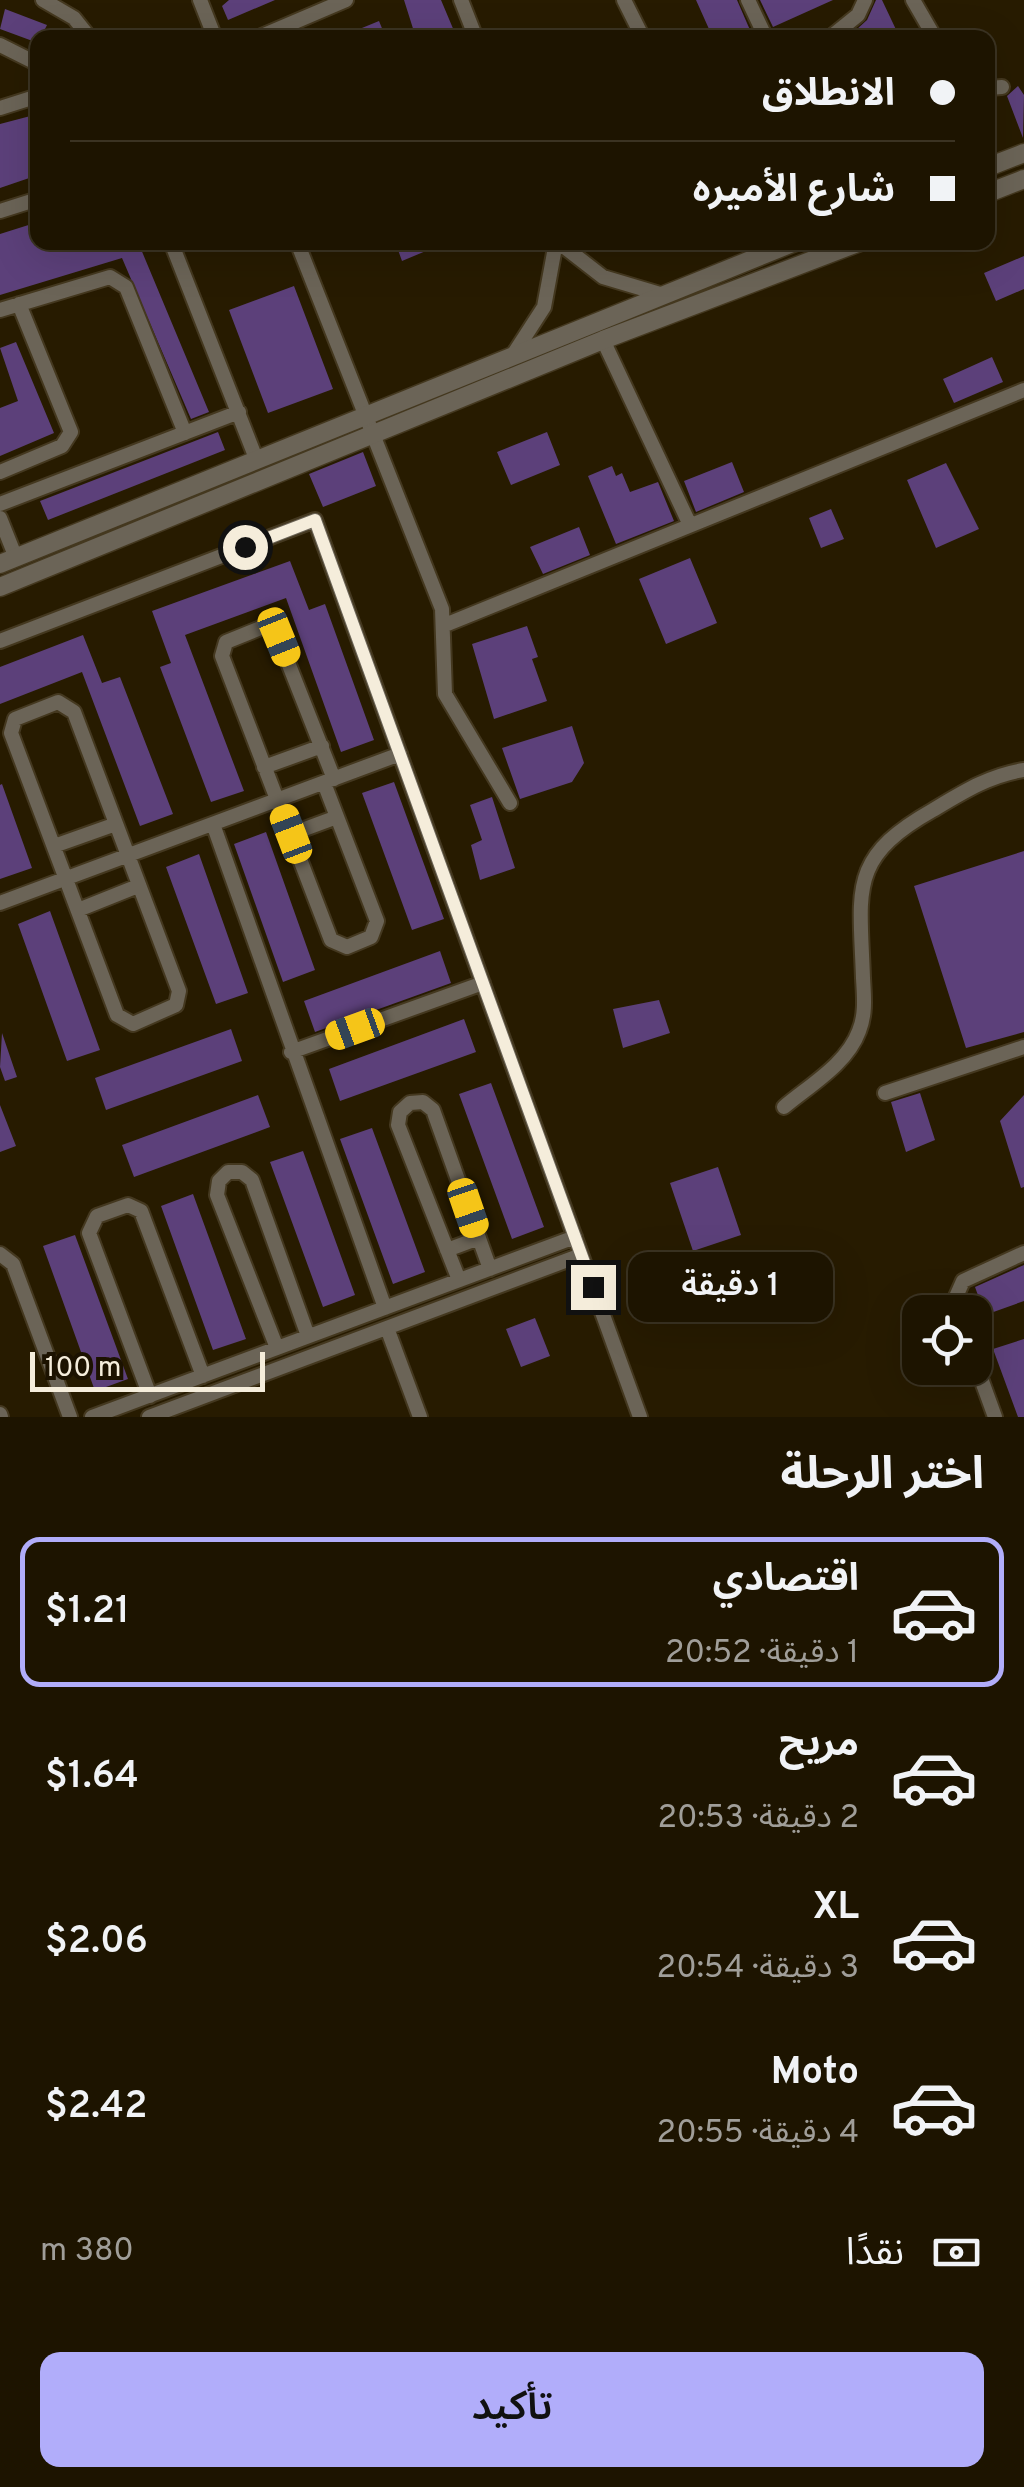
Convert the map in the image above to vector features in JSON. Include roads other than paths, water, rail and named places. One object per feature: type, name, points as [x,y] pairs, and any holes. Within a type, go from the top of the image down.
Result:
[{"type":"street","points":[[43,0],[74,18],[84,30]]},
{"type":"street","points":[[200,0],[212,30]]},
{"type":"street","points":[[277,30],[346,0]]},
{"type":"street","points":[[461,0],[473,30]]},
{"type":"street","points":[[624,0],[639,30]]},
{"type":"street","points":[[762,30],[750,4],[770,0]]},
{"type":"street","points":[[839,30],[858,15],[865,0]]},
{"type":"street","points":[[912,0],[930,30]]},
{"type":"street","points":[[0,44],[30,60]]},
{"type":"street","points":[[0,108],[30,99]]},
{"type":"street","points":[[995,164],[1024,153]]},
{"type":"street","points":[[995,190],[1024,178]]},
{"type":"street","points":[[0,211],[30,202]]},
{"type":"street","points":[[174,250],[257,462]]},
{"type":"street","points":[[300,250],[445,625],[440,666],[444,694],[510,803]]},
{"type":"street","points":[[513,355],[544,307],[555,250]]},
{"type":"street","points":[[568,250],[603,277],[660,294]]},
{"type":"street","points":[[0,518],[8,561],[775,250]]},
{"type":"street","points":[[0,587],[603,340],[839,250]]},
{"type":"street","points":[[0,310],[110,277],[118,280],[126,287],[185,433]]},
{"type":"street","points":[[0,472],[62,446],[70,437],[19,304]]},
{"type":"street","points":[[603,340],[690,525]]},
{"type":"street","points":[[445,625],[1024,391]]},
{"type":"street","points":[[0,504],[239,412]]},
{"type":"street","points":[[0,641],[315,520],[640,1417]]},
{"type":"street","points":[[263,627],[279,637],[322,746],[337,817],[377,922],[371,937],[347,947],[331,940],[264,768],[222,651],[230,640],[263,627]]},
{"type":"street","points":[[63,702],[74,712],[127,857],[180,996],[172,1008],[137,1022],[123,1022],[117,1015],[10,728],[19,716],[63,702]]},
{"type":"street","points":[[264,768],[322,746]]},
{"type":"street","points":[[0,903],[400,754]]},
{"type":"street","points":[[784,1107],[843,1058],[858,1036],[864,1010],[860,895],[878,850],[901,828],[974,786],[1024,770]]},
{"type":"street","points":[[291,834],[337,817]]},
{"type":"street","points":[[54,846],[116,824]]},
{"type":"street","points":[[213,824],[291,1052],[391,1306],[404,1321]]},
{"type":"street","points":[[78,910],[138,886]]},
{"type":"street","points":[[291,1052],[484,983]]},
{"type":"street","points":[[885,1093],[1024,1047]]},
{"type":"street","points":[[459,1280],[398,1125],[400,1112],[410,1103],[423,1102],[434,1110],[490,1269]]},
{"type":"street","points":[[276,1348],[217,1194],[218,1181],[228,1172],[242,1172],[252,1180],[308,1336]]},
{"type":"street","points":[[150,1396],[89,1232],[90,1223],[97,1216],[128,1206],[142,1211],[204,1376]]},
{"type":"street","points":[[92,1417],[575,1237]]},
{"type":"street","points":[[447,1250],[479,1238]]},
{"type":"street","points":[[956,1295],[963,1280],[1024,1253]]},
{"type":"street","points":[[0,1254],[13,1264],[70,1417]]},
{"type":"street","points":[[149,1417],[581,1255]]},
{"type":"street","points":[[359,1318],[366,1336]]},
{"type":"street","points":[[387,1328],[420,1417]]},
{"type":"street","points":[[983,1385],[995,1417]]}]
